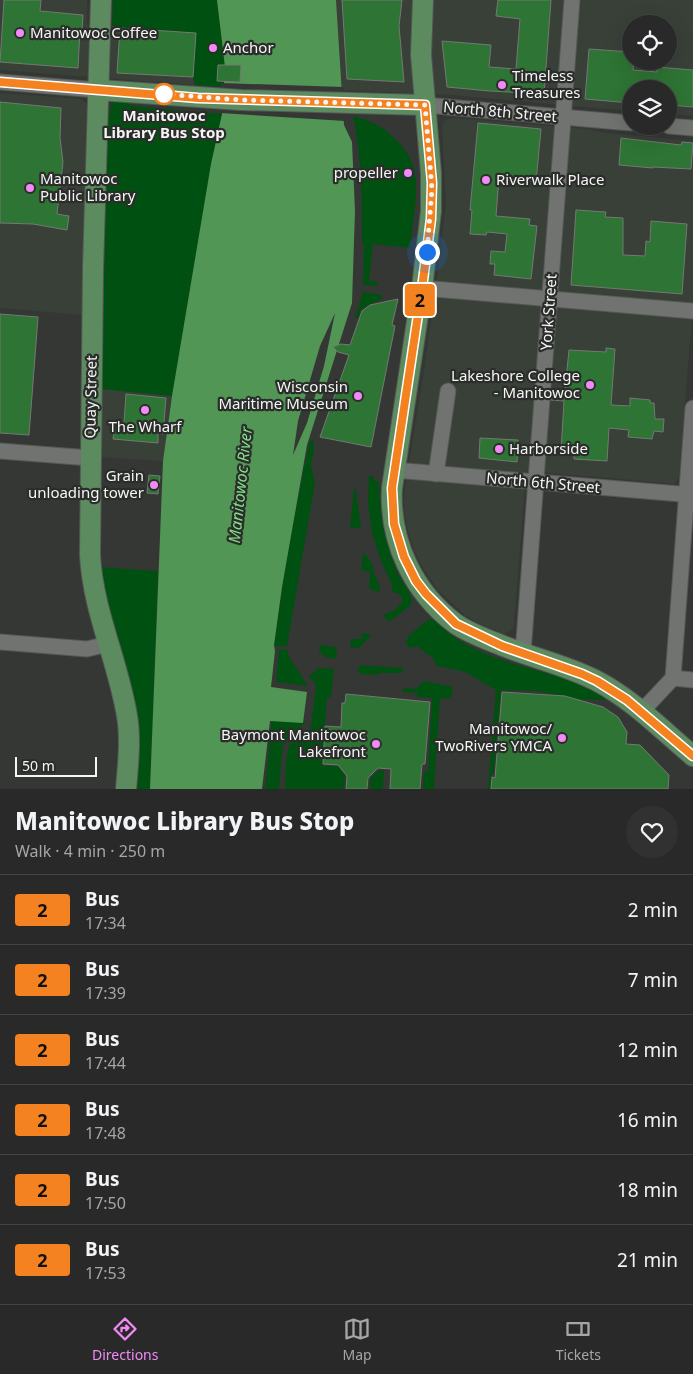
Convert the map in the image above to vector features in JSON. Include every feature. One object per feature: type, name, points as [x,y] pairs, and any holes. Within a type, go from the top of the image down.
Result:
[{"type":"main road","name":"Quay Street","points":[[101,0],[90,458],[90,555],[91,580],[123,696],[127,718],[129,738],[126,789]]},
{"type":"main road","points":[[424,0],[421,55],[432,197],[422,288],[394,470],[391,502],[396,532],[404,557],[421,588],[432,602],[456,624],[477,635],[582,674],[615,692],[693,756]]},
{"type":"main road","name":"North 8th Street","points":[[98,90],[198,98],[425,105]]},
{"type":"street","name":"York Street","points":[[523,653],[572,0]]},
{"type":"street","points":[[0,82],[98,90]]},
{"type":"street","name":"North 8th Street","points":[[425,105],[622,122]]},
{"type":"street","points":[[677,127],[693,128]]},
{"type":"street","points":[[422,288],[693,311]]},
{"type":"street","points":[[436,474],[448,391]]},
{"type":"street","points":[[641,712],[673,678],[690,495],[693,408]]},
{"type":"street","points":[[0,451],[90,458]]},
{"type":"street","name":"North 6th Street","points":[[394,470],[690,495]]},
{"type":"street","points":[[0,642],[87,649],[108,644]]},
{"type":"street","points":[[673,678],[693,680]]},
{"type":"shaded area","points":[[0,0],[87,0],[87,24],[196,33],[193,77],[195,85],[0,70]]},
{"type":"shaded area","points":[[113,0],[217,0],[225,67],[224,87],[195,85],[193,77],[196,33],[120,28],[112,25]]},
{"type":"shaded area","points":[[336,0],[693,0],[693,116],[677,115],[677,80],[622,80],[622,110],[451,95],[342,90]]},
{"type":"shaded area","points":[[0,93],[81,99],[90,106],[86,118],[83,315],[0,308]]},
{"type":"shaded area","points":[[117,101],[134,106],[222,114],[211,164],[172,396],[102,389],[107,129],[111,103]]},
{"type":"shaded area","points":[[353,116],[379,126],[393,137],[410,158],[415,174],[416,201],[410,248],[373,244],[369,281],[379,282],[376,286],[363,285],[364,244],[362,243],[361,179]]},
{"type":"shaded area","points":[[453,118],[587,129],[622,135],[693,141],[693,302],[679,478],[674,484],[526,471],[514,625],[505,634],[466,616],[438,590],[423,568],[414,550],[404,511],[404,494],[439,266],[446,202],[442,125],[446,120]]},
{"type":"shaded area","points":[[363,292],[382,295],[382,299],[361,309],[358,318],[355,318]]},
{"type":"shaded area","points":[[102,389],[172,396],[163,461],[99,457]]},
{"type":"shaded area","points":[[313,439],[314,449],[311,465],[315,483],[287,646],[274,646],[294,517],[310,441]]},
{"type":"shaded area","points":[[369,476],[374,476],[374,480],[379,482],[380,504],[388,547],[398,573],[412,600],[411,605],[389,622],[383,615],[395,610],[403,601],[400,594],[392,592],[392,585],[381,561],[372,533],[368,504]]},
{"type":"shaded area","points":[[354,488],[356,490],[361,529],[350,527]]},
{"type":"shaded area","points":[[363,552],[372,563],[380,592],[369,589],[370,572],[361,570]]},
{"type":"shaded area","points":[[98,567],[158,571],[150,789],[135,789]]},
{"type":"shaded area","points":[[429,619],[437,622],[454,637],[477,650],[493,657],[577,683],[607,700],[575,699],[538,691],[501,690],[494,771],[491,776],[490,789],[488,789],[496,690],[465,672],[434,665],[436,661],[417,646],[409,648],[406,643],[408,636]]},
{"type":"shaded area","points":[[362,633],[372,634],[359,648],[350,647],[351,639],[361,639]]},
{"type":"shaded area","points":[[320,645],[337,647],[336,659],[325,657],[319,651]]},
{"type":"shaded area","points":[[279,649],[288,650],[288,655],[308,686],[276,682]]},
{"type":"shaded area","points":[[360,665],[403,668],[403,673],[359,674]]},
{"type":"shaded area","points":[[318,668],[334,669],[331,697],[327,698],[322,766],[338,766],[345,775],[344,789],[285,789],[286,759],[289,745],[307,734],[311,727],[316,684],[309,677]]},
{"type":"shaded area","points":[[424,681],[453,687],[451,698],[440,699],[434,789],[423,789],[424,772],[428,772],[432,698],[417,697],[417,693],[403,692],[403,688],[416,689]]},
{"type":"shaded area","points":[[272,718],[306,721],[283,745],[279,789],[265,789]]},
{"type":"shaded area","points":[[379,770],[384,770],[383,789],[370,789],[370,779]]},
{"type":"water","name":"Manitowoc River","points":[[217,0],[336,0],[344,125],[352,142],[355,211],[352,303],[307,445],[282,587],[274,645],[271,687],[307,692],[303,723],[270,721],[262,789],[150,789],[163,461],[211,164],[222,114],[225,67]],"holes":[[[335,313],[324,366],[307,423],[293,455],[298,421],[320,346]]]},
{"type":"pier","points":[[221,83],[343,87],[345,121],[220,113]]},
{"type":"building","points":[[4,0],[41,0],[40,11],[83,15],[82,30],[80,30],[78,68],[0,62]]},
{"type":"building","points":[[342,0],[402,0],[399,26],[404,82],[347,79]]},
{"type":"building","points":[[498,0],[551,0],[544,94],[447,87],[442,41],[491,45],[489,67],[516,69],[520,19],[496,16]]},
{"type":"building","points":[[120,28],[196,33],[193,77],[117,73]]},
{"type":"building","points":[[589,49],[622,51],[622,70],[657,72],[657,70],[677,69],[693,70],[693,107],[677,106],[677,80],[622,80],[622,102],[585,99]]},
{"type":"building","points":[[218,65],[241,65],[240,82],[217,81]]},
{"type":"building","name":"Manitowoc Public Library","points":[[0,102],[61,108],[60,138],[63,162],[57,214],[69,216],[67,230],[33,224],[0,223]]},
{"type":"building","points":[[478,123],[541,129],[536,182],[499,178],[496,216],[530,219],[529,225],[537,226],[531,279],[494,275],[495,264],[490,264],[491,251],[505,252],[507,234],[487,232],[486,235],[470,234],[472,210],[470,210]]},
{"type":"building","points":[[621,138],[681,145],[682,142],[693,143],[691,169],[619,165]]},
{"type":"building","points":[[576,210],[606,212],[605,217],[623,218],[623,255],[645,256],[646,241],[650,242],[651,221],[687,224],[682,294],[571,285]]},
{"type":"building","name":"Wisconsin Maritime Museum","points":[[398,299],[392,325],[395,326],[371,447],[320,437],[349,355],[338,352],[333,347],[341,344],[350,345],[362,311],[370,305]]},
{"type":"building","points":[[0,314],[38,317],[29,435],[0,433]]},
{"type":"building","points":[[606,348],[615,349],[611,405],[630,406],[630,398],[650,400],[650,403],[654,403],[655,419],[664,419],[663,432],[654,431],[652,439],[628,437],[629,430],[609,428],[607,461],[574,459],[574,454],[562,453],[561,451],[564,401],[551,400],[552,389],[565,390],[569,350],[606,352]]},
{"type":"building","name":"The Wharf","points":[[126,394],[166,398],[163,434],[158,433],[158,443],[113,439],[115,423],[124,423]]},
{"type":"building","name":"Harborside","points":[[480,438],[518,440],[517,462],[479,458]]},
{"type":"building","name":"Grain unloading tower","points":[[149,475],[160,476],[158,494],[147,493]]},
{"type":"building","name":"Manitowoc/ TwoRivers YMCA","points":[[502,692],[565,696],[603,707],[618,717],[627,732],[626,744],[640,745],[669,775],[668,789],[491,789],[492,777],[495,778]]},
{"type":"building","name":"Baymont Manitowoc Lakefront","points":[[346,694],[430,702],[425,764],[422,764],[420,789],[390,789],[391,769],[378,768],[368,778],[367,789],[346,789],[347,776],[338,765],[323,764],[325,726],[341,727],[342,703],[345,703]]},
{"type":"bus line","name":"2","points":[[0,82],[198,98],[425,105],[432,183],[431,219],[392,480],[391,502],[394,524],[404,557],[416,581],[432,602],[456,624],[502,646],[582,674],[610,688],[693,756]]},
{"type":"place","name":"Manitowoc Coffee","points":[[20,33]]},
{"type":"place","name":"Anchor","points":[[213,48]]},
{"type":"place","name":"Timeless Treasures","points":[[502,85]]},
{"type":"place","name":"Manitowoc Library Bus Stop","points":[[164,94]]},
{"type":"place","name":"propeller","points":[[408,173]]},
{"type":"place","name":"Riverwalk Place","points":[[486,180]]},
{"type":"place","name":"Manitowoc Public Library","points":[[30,188]]},
{"type":"place","name":"Lakeshore College - Manitowoc","points":[[590,385]]},
{"type":"place","name":"Wisconsin Maritime Museum","points":[[358,396]]},
{"type":"place","name":"The Wharf","points":[[145,410]]},
{"type":"place","name":"Harborside","points":[[499,449]]},
{"type":"place","name":"Grain unloading tower","points":[[154,485]]},
{"type":"place","name":"Manitowoc/ TwoRivers YMCA","points":[[562,738]]},
{"type":"place","name":"Baymont Manitowoc Lakefront","points":[[376,744]]},
{"type":"route","points":[[164,94],[241,100],[425,105],[432,189],[427,252]]}]
